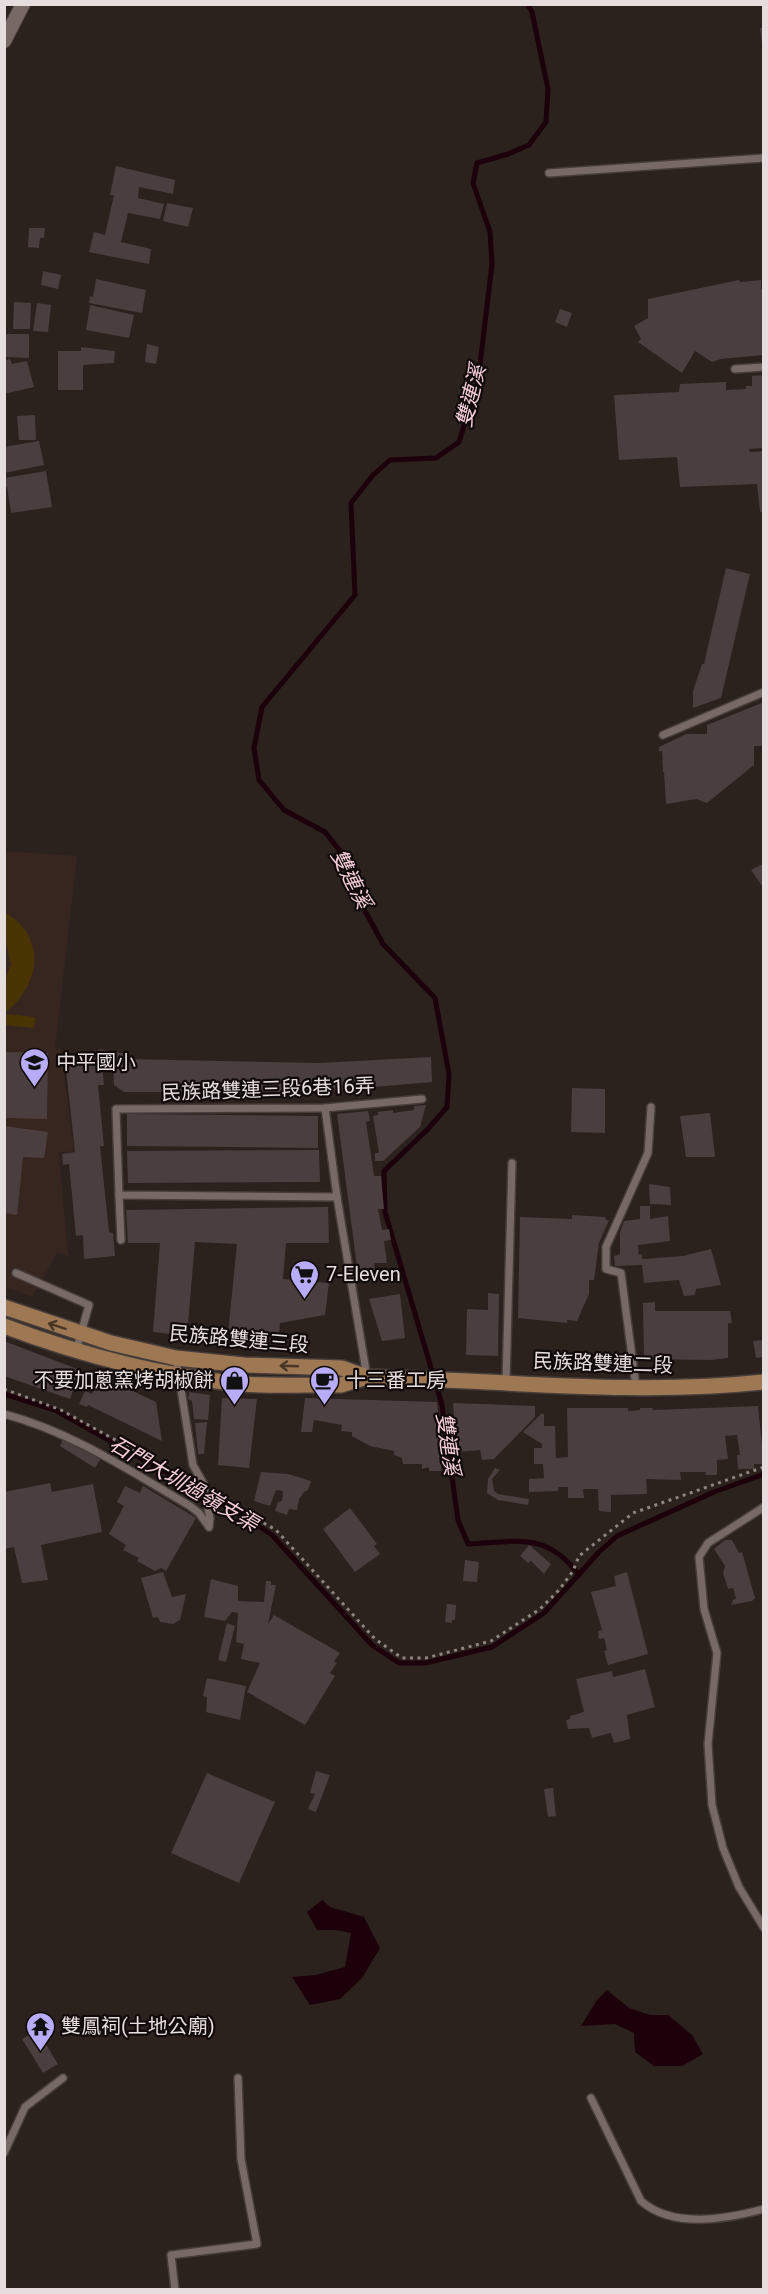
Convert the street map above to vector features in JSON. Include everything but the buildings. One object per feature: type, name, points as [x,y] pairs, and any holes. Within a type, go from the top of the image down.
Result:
[{"type":"main road","name":"民族路雙連三段","points":[[4,1307],[81,1334],[176,1358],[244,1365],[342,1368],[367,1377]]},
{"type":"main road","name":"民族路雙連三段","points":[[4,1326],[107,1360],[179,1376],[244,1384],[330,1385],[341,1385],[367,1377],[423,1378]]},
{"type":"main road","name":"民族路雙連二段","points":[[423,1378],[636,1387],[764,1382]]},
{"type":"street","points":[[4,41],[23,4]]},
{"type":"lane","points":[[549,173],[764,158]]},
{"type":"lane","points":[[735,369],[764,367]]},
{"type":"lane","points":[[663,735],[764,692]]},
{"type":"lane","name":"民族路雙連三段6巷16弄","points":[[119,1195],[116,1109],[325,1108],[422,1099]]},
{"type":"lane","points":[[636,1387],[621,1273],[606,1269],[606,1246],[648,1153],[651,1107]]},
{"type":"lane","points":[[325,1108],[337,1197],[367,1377]]},
{"type":"lane","points":[[506,1381],[512,1163]]},
{"type":"lane","points":[[121,1240],[119,1195],[337,1197]]},
{"type":"lane","points":[[16,1273],[89,1305],[76,1351]]},
{"type":"lane","points":[[4,1414],[60,1432],[87,1446],[190,1506],[199,1513],[209,1527],[210,1518],[204,1489],[193,1465],[176,1358]]},
{"type":"lane","points":[[764,1506],[708,1543],[699,1557],[704,1609],[717,1653],[708,1744],[712,1805],[723,1848],[739,1887],[764,1928]]},
{"type":"lane","points":[[4,2153],[25,2107],[63,2078]]},
{"type":"lane","points":[[175,2289],[171,2255],[257,2244],[241,2159],[238,2078]]},
{"type":"lane","points":[[591,2098],[636,2192],[641,2201],[652,2210],[685,2219],[721,2217],[764,2209]]},
{"type":"path","points":[[4,1389],[61,1410],[276,1530],[375,1639],[402,1658],[426,1658],[491,1641],[540,1609],[559,1590],[573,1571],[579,1556],[633,1513],[764,1467]]},
{"type":"shaded area","name":"中平國小","points":[[4,851],[77,856],[55,1049],[61,1049],[74,1151],[59,1153],[68,1256],[57,1253],[32,1297],[5,1287]]},
{"type":"shaded area","points":[[5,912],[16,920],[30,939],[34,950],[34,961],[33,973],[28,984],[18,1001],[5,1013],[5,980],[11,964],[5,939]]},
{"type":"shaded area","points":[[5,1014],[35,1017],[34,1028],[5,1025]]},
{"type":"shaded area","points":[[322,1900],[330,1907],[364,1917],[380,1948],[362,1978],[340,1999],[310,2005],[292,1977],[316,1975],[345,1967],[351,1933],[317,1930],[307,1912]]},
{"type":"shaded area","points":[[607,1990],[629,2008],[650,2015],[668,2015],[692,2035],[703,2054],[682,2066],[654,2066],[635,2052],[634,2033],[615,2024],[581,2026],[597,2000]]},
{"type":"waterway","name":"雙連溪","points":[[527,4],[532,12],[548,89],[546,122],[529,145],[477,163],[473,183],[490,232],[492,264],[478,381],[459,442],[436,458],[390,460],[373,475],[351,503],[355,595],[262,707],[254,748],[259,780],[284,810],[325,832],[344,856],[364,909],[383,944],[435,998],[449,1074],[447,1107],[428,1129],[384,1171],[385,1212],[442,1405],[458,1520],[468,1544],[516,1541],[542,1545],[555,1551],[579,1575]]},
{"type":"waterway","name":"石門大圳過嶺支渠","points":[[4,1394],[55,1410],[241,1514],[272,1535],[372,1645],[399,1663],[425,1663],[492,1647],[544,1613],[599,1552],[617,1536],[714,1492],[764,1474]]},
{"type":"place","name":"中平國小","points":[[35,1088]]},
{"type":"place","name":"7-Eleven","points":[[305,1300]]},
{"type":"place","name":"不要加蔥窯烤胡椒餅","points":[[235,1406]]},
{"type":"place","name":"十三番工房","points":[[325,1406]]},
{"type":"place","name":"雙鳳祠(土地公廟)","points":[[40,2052]]}]
